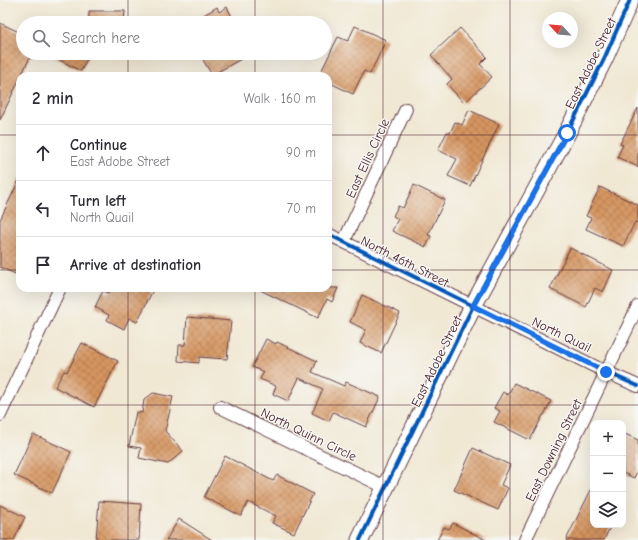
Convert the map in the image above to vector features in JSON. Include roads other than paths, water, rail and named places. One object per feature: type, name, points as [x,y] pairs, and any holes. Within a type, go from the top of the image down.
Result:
[{"type":"street","name":"East Adobe Street","points":[[360,540],[473,306],[567,133],[604,58],[630,0]]},
{"type":"street","name":"East Ellis Circle","points":[[344,241],[406,109]]},
{"type":"street","name":"North 46th Street","points":[[332,236],[473,306]]},
{"type":"street","points":[[0,415],[3,403],[58,292]]},
{"type":"street","name":"North Quail","points":[[473,306],[606,372],[638,386]]},
{"type":"street","name":"East Downing Street","points":[[525,540],[638,306]]},
{"type":"street","name":"North Quinn Circle","points":[[220,407],[385,487]]}]
